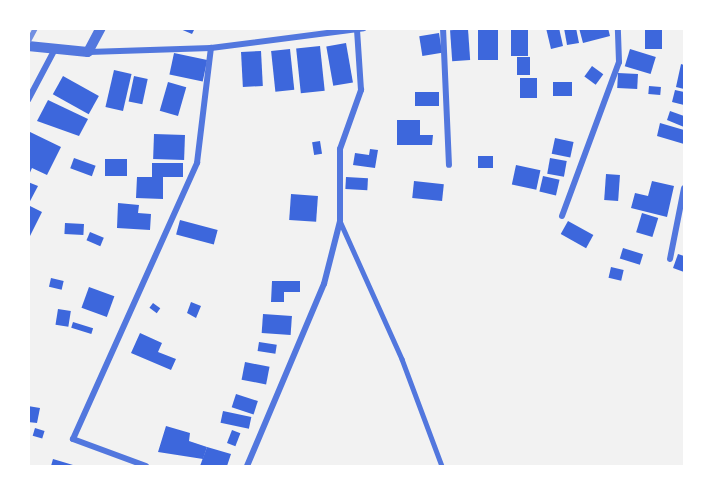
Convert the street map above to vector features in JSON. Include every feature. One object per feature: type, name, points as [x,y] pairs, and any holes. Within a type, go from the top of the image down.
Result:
[{"type":"street","points":[[88,52],[100,28]]},
{"type":"street","points":[[28,46],[88,52],[211,48],[364,28]]},
{"type":"street","points":[[443,28],[449,165]]},
{"type":"street","points":[[562,216],[619,62],[618,28]]},
{"type":"street","points":[[247,466],[324,284],[340,221],[340,149],[361,90],[357,29]]},
{"type":"street","points":[[146,466],[73,439],[197,163],[211,48]]},
{"type":"street","points":[[28,100],[55,49]]},
{"type":"street","points":[[670,259],[684,188]]},
{"type":"lane","points":[[340,221],[402,359],[442,466]]},
{"type":"building","points":[[178,28],[195,28],[192,34]]},
{"type":"building","points":[[478,28],[498,28],[498,60],[478,60]]},
{"type":"building","points":[[511,28],[528,28],[528,56],[511,56]]},
{"type":"building","points":[[546,28],[559,28],[563,46],[551,49]]},
{"type":"building","points":[[564,28],[576,28],[579,43],[567,45]]},
{"type":"building","points":[[579,28],[608,28],[610,36],[583,43]]},
{"type":"building","points":[[645,28],[662,28],[662,49],[645,49]]},
{"type":"building","points":[[468,29],[470,60],[452,61],[450,30]]},
{"type":"building","points":[[439,33],[442,53],[422,56],[419,36]]},
{"type":"building","points":[[346,43],[353,82],[333,86],[326,46]]},
{"type":"building","points":[[320,46],[325,91],[301,93],[296,49]]},
{"type":"building","points":[[290,49],[294,90],[275,92],[271,51]]},
{"type":"building","points":[[630,49],[656,57],[651,74],[625,66]]},
{"type":"building","points":[[261,51],[263,86],[243,87],[241,52]]},
{"type":"building","points":[[174,53],[207,60],[203,82],[169,75]]},
{"type":"building","points":[[517,57],[530,57],[530,75],[517,75]]},
{"type":"building","points":[[681,64],[684,65],[684,89],[676,87]]},
{"type":"building","points":[[592,66],[603,74],[596,85],[584,77]]},
{"type":"building","points":[[114,70],[132,74],[123,111],[105,107]]},
{"type":"building","points":[[618,73],[638,74],[637,89],[617,88]]},
{"type":"building","points":[[63,76],[99,96],[89,114],[53,94]]},
{"type":"building","points":[[134,76],[148,79],[142,104],[129,101]]},
{"type":"building","points":[[520,78],[537,78],[537,98],[520,98]]},
{"type":"building","points":[[168,82],[186,87],[178,116],[160,111]]},
{"type":"building","points":[[553,82],[572,82],[572,96],[553,96]]},
{"type":"building","points":[[649,86],[661,87],[660,95],[648,94]]},
{"type":"building","points":[[675,90],[684,92],[684,105],[672,102]]},
{"type":"building","points":[[415,92],[439,92],[439,106],[415,106]]},
{"type":"building","points":[[48,100],[88,119],[79,136],[37,121]]},
{"type":"building","points":[[670,111],[684,116],[684,127],[667,120]]},
{"type":"building","points":[[397,120],[420,120],[420,135],[433,135],[432,145],[397,145]]},
{"type":"building","points":[[660,123],[684,130],[684,144],[657,136]]},
{"type":"building","points":[[28,131],[61,147],[47,175],[32,168],[28,177]]},
{"type":"building","points":[[154,134],[185,135],[184,160],[153,159]]},
{"type":"building","points":[[555,138],[574,142],[570,158],[552,154]]},
{"type":"building","points":[[320,141],[322,154],[314,155],[312,142]]},
{"type":"building","points":[[370,149],[378,150],[375,168],[353,165],[355,153],[369,155]]},
{"type":"building","points":[[478,156],[493,156],[493,168],[478,168]]},
{"type":"building","points":[[74,158],[96,166],[92,176],[70,168]]},
{"type":"building","points":[[550,158],[567,161],[564,177],[547,174]]},
{"type":"building","points":[[105,159],[127,159],[127,176],[105,176]]},
{"type":"building","points":[[152,163],[183,163],[183,177],[163,177],[163,199],[136,198],[137,177],[152,177]]},
{"type":"building","points":[[516,165],[540,170],[536,190],[512,185]]},
{"type":"building","points":[[606,174],[620,175],[618,201],[604,200]]},
{"type":"building","points":[[543,176],[560,180],[556,195],[539,192]]},
{"type":"building","points":[[346,177],[368,178],[367,190],[345,189]]},
{"type":"building","points":[[414,181],[444,184],[442,201],[412,198]]},
{"type":"building","points":[[652,181],[674,186],[667,217],[631,208],[635,193],[648,196]]},
{"type":"building","points":[[28,182],[38,186],[28,205]]},
{"type":"building","points":[[291,194],[318,196],[316,222],[289,220]]},
{"type":"building","points":[[118,203],[139,205],[138,213],[151,214],[150,230],[117,228]]},
{"type":"building","points":[[28,205],[42,212],[28,240]]},
{"type":"building","points":[[642,213],[658,218],[652,237],[636,232]]},
{"type":"building","points":[[180,220],[218,230],[214,245],[176,234]]},
{"type":"building","points":[[568,221],[593,235],[586,248],[561,234]]},
{"type":"building","points":[[65,223],[84,224],[83,235],[64,234]]},
{"type":"building","points":[[90,232],[104,238],[100,246],[86,240]]},
{"type":"building","points":[[623,248],[643,254],[640,265],[620,259]]},
{"type":"building","points":[[678,254],[684,256],[684,272],[673,268]]},
{"type":"building","points":[[611,267],[624,270],[621,281],[609,278]]},
{"type":"building","points":[[51,278],[64,281],[62,290],[49,287]]},
{"type":"building","points":[[272,281],[300,281],[300,292],[284,292],[284,302],[271,302]]},
{"type":"building","points":[[89,287],[114,296],[107,317],[81,308]]},
{"type":"building","points":[[191,302],[201,306],[196,318],[187,313]]},
{"type":"building","points":[[153,303],[160,308],[157,313],[149,308]]},
{"type":"building","points":[[58,309],[71,311],[68,327],[55,325]]},
{"type":"building","points":[[263,314],[292,316],[291,335],[262,333]]},
{"type":"building","points":[[73,322],[93,328],[91,334],[71,328]]},
{"type":"building","points":[[140,333],[162,343],[158,352],[176,359],[171,370],[131,353]]},
{"type":"building","points":[[259,342],[277,345],[275,354],[258,351]]},
{"type":"building","points":[[245,362],[270,367],[266,384],[242,380]]},
{"type":"building","points":[[236,394],[258,401],[254,414],[232,407]]},
{"type":"building","points":[[28,406],[40,408],[37,423],[28,422]]},
{"type":"building","points":[[223,411],[251,417],[249,429],[221,423]]},
{"type":"building","points":[[166,426],[190,433],[189,441],[207,447],[203,459],[158,452]]},
{"type":"building","points":[[35,428],[45,431],[42,439],[33,436]]},
{"type":"building","points":[[232,430],[240,433],[235,446],[227,443]]},
{"type":"building","points":[[207,447],[231,454],[227,466],[200,466]]},
{"type":"building","points":[[53,459],[73,465],[51,466]]},
{"type":"railway","points":[[28,41],[35,28]]}]
